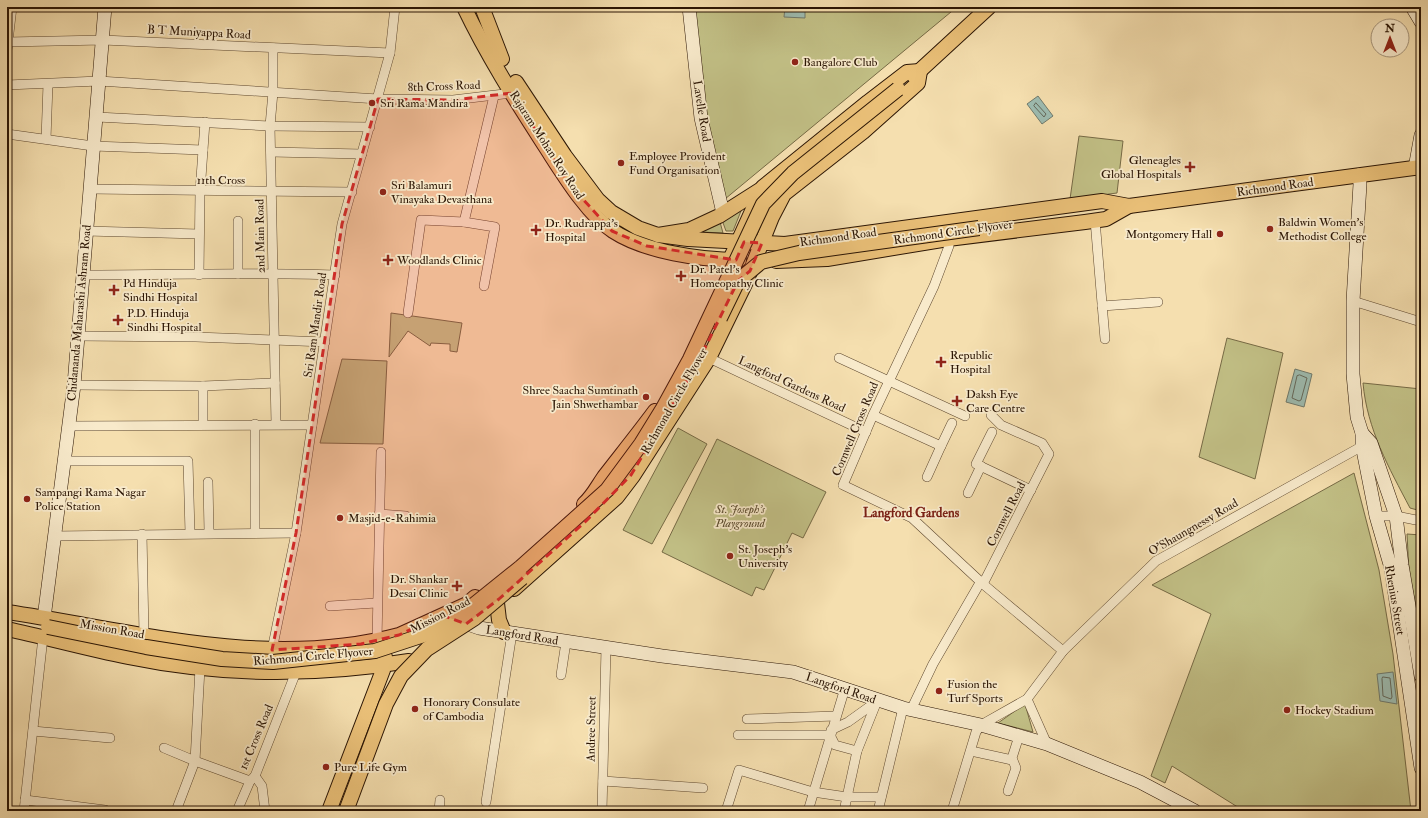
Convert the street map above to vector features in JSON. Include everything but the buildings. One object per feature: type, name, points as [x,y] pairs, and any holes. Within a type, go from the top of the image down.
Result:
[{"type":"main road","name":"Rajaram Mohan Roy Road","points":[[464,7],[512,93],[570,185],[612,231],[647,246],[685,255],[730,260],[780,261]]},
{"type":"main road","name":"Rajaram Mohan Roy Road","points":[[482,7],[490,33],[504,64],[584,182],[598,200],[611,212],[638,228],[658,235],[689,230],[723,213],[763,187],[907,72],[920,71]]},
{"type":"main road","name":"Richmond Circle Flyover","points":[[340,811],[394,673],[409,656],[436,631],[469,610],[607,490],[641,444],[683,372],[763,204],[793,173],[920,71],[989,7]]},
{"type":"main road","name":"Mission Road","points":[[45,627],[129,657],[200,668],[296,672],[384,665],[409,661],[470,626],[617,497],[666,427],[708,358],[746,282],[772,217],[784,194],[863,132],[918,83],[920,71]]},
{"type":"main road","name":"Richmond Road","points":[[658,235],[737,242],[785,244],[1102,201],[1129,206],[1418,168]]},
{"type":"main road","name":"Mission Road","points":[[7,630],[45,627],[144,635],[234,648],[272,650],[343,647],[389,638],[467,604],[549,536],[593,496],[604,478],[625,453],[657,407],[689,353],[737,242],[763,187]]},
{"type":"main road","name":"Richmond Circle Flyover","points":[[346,811],[386,704],[401,676],[427,649],[475,618],[499,599],[586,521],[631,475],[649,448],[696,366],[738,281],[761,262],[799,253],[1098,215],[1129,206]]},
{"type":"main road","name":"Richmond Road","points":[[780,261],[827,259],[1098,215]]},
{"type":"main road","points":[[772,217],[777,232],[785,244]]},
{"type":"main road","points":[[497,603],[499,620],[508,633]]},
{"type":"main road","name":"Richmond Circle Flyover","points":[[7,612],[26,615],[36,625],[45,627],[146,647],[246,662],[273,662],[375,651],[436,631]]},
{"type":"main road","points":[[353,811],[409,661],[389,638]]},
{"type":"main road","points":[[329,811],[384,665],[389,638]]},
{"type":"street","points":[[7,45],[12,7]]},
{"type":"street","name":"Chidananda Maharashi Ashram Road","points":[[45,627],[54,536],[74,385],[105,7]]},
{"type":"street","name":"Sri Ram Mandir Road","points":[[272,650],[296,532],[342,224],[390,53],[395,7]]},
{"type":"street","name":"Lavelle Road","points":[[689,7],[701,118],[723,213]]},
{"type":"street","points":[[1412,7],[1421,22]]},
{"type":"street","name":"B T Muniyappa Road","points":[[7,45],[103,40],[390,53]]},
{"type":"street","name":"2nd Main Road","points":[[273,48],[273,92],[270,126],[276,424]]},
{"type":"street","name":"8th Cross Road","points":[[7,85],[99,81],[378,99],[453,100],[512,93]]},
{"type":"street","points":[[46,139],[48,84]]},
{"type":"street","points":[[464,222],[494,96]]},
{"type":"street","points":[[97,117],[270,126],[370,127]]},
{"type":"street","points":[[199,276],[200,192],[205,122]]},
{"type":"street","points":[[7,134],[93,146],[202,150]]},
{"type":"street","points":[[1418,168],[1421,138]]},
{"type":"street","points":[[271,152],[362,154]]},
{"type":"street","name":"Rhenius Street","points":[[1359,175],[1360,184],[1353,301],[1353,374],[1357,417],[1365,440],[1384,482],[1396,516],[1402,565],[1421,676]]},
{"type":"street","name":"11th Cross","points":[[90,189],[200,192],[352,192]]},
{"type":"street","points":[[1098,215],[1105,339]]},
{"type":"street","points":[[408,313],[421,220],[464,222],[495,227],[484,286]]},
{"type":"street","points":[[238,221],[238,274]]},
{"type":"street","points":[[86,231],[199,234]]},
{"type":"street","name":"Cornwell Cross Road","points":[[948,239],[949,246],[934,286],[889,380],[843,485],[912,518],[982,582],[1063,651]]},
{"type":"street","points":[[84,275],[199,276],[273,273],[335,276]]},
{"type":"street","points":[[1353,301],[1421,322]]},
{"type":"street","points":[[1102,306],[1158,302]]},
{"type":"street","points":[[78,336],[196,337],[325,342]]},
{"type":"street","name":"Langford Gardens Road","points":[[708,358],[866,432]]},
{"type":"street","points":[[839,358],[965,416]]},
{"type":"street","points":[[74,385],[203,386],[275,383]]},
{"type":"street","points":[[203,386],[203,424]]},
{"type":"street","points":[[873,415],[941,446]]},
{"type":"street","name":"Cornwell Road","points":[[878,811],[907,709],[982,582],[1049,454],[1042,443],[1001,424],[991,415]]},
{"type":"street","points":[[927,477],[952,423]]},
{"type":"street","points":[[255,424],[256,533]]},
{"type":"street","points":[[68,426],[312,424]]},
{"type":"street","points":[[992,432],[976,464],[1031,490]]},
{"type":"street","name":"Rhenius Street","points":[[1365,440],[1370,486],[1376,516],[1391,568],[1417,709],[1421,768]]},
{"type":"street","name":"O'Shaungnessy Road","points":[[980,725],[1027,699],[1063,651],[1156,560],[1365,440]]},
{"type":"street","points":[[381,452],[376,603],[389,638]]},
{"type":"street","points":[[63,461],[188,461],[190,533]]},
{"type":"street","points":[[968,493],[981,466]]},
{"type":"street","points":[[208,482],[209,532]]},
{"type":"street","points":[[1370,486],[1384,482]]},
{"type":"street","points":[[378,514],[406,516]]},
{"type":"street","points":[[1376,516],[1396,516],[1421,521]]},
{"type":"street","points":[[54,536],[209,532],[296,532]]},
{"type":"street","points":[[142,534],[144,635]]},
{"type":"street","points":[[330,606],[376,603]]},
{"type":"street","name":"Langford Road","points":[[442,615],[470,626],[508,633],[606,648],[793,672],[845,688],[877,701],[980,725],[1046,744],[1140,782],[1195,811]]},
{"type":"street","points":[[24,811],[45,627]]},
{"type":"street","points":[[486,802],[508,633]]},
{"type":"street","points":[[561,675],[566,642]]},
{"type":"street","name":"Andree Street","points":[[602,811],[606,648]]},
{"type":"street","points":[[176,811],[195,762],[200,668]]},
{"type":"street","name":"1st Cross Road","points":[[237,811],[296,672]]},
{"type":"street","points":[[808,811],[830,732],[845,688]]},
{"type":"street","points":[[1027,699],[1046,744]]},
{"type":"street","points":[[738,735],[830,732],[848,722],[877,701]]},
{"type":"street","points":[[844,811],[857,751],[877,701]]},
{"type":"street","points":[[747,719],[836,716]]},
{"type":"street","points":[[952,811],[976,732],[980,725]]},
{"type":"street","points":[[33,732],[110,738]]},
{"type":"street","points":[[830,732],[835,745],[857,751]]},
{"type":"street","points":[[1008,791],[1016,768],[1012,760],[1019,736]]},
{"type":"street","points":[[164,748],[195,762],[252,778],[262,786],[265,811]]},
{"type":"street","points":[[971,751],[1012,760]]},
{"type":"street","points":[[726,811],[739,770],[813,792],[847,797],[881,797]]},
{"type":"street","points":[[603,781],[704,788]]},
{"type":"street","points":[[25,800],[106,810]]},
{"type":"street","points":[[440,800],[440,811]]},
{"type":"highlighted area","points":[[512,93],[570,185],[612,231],[647,246],[736,260],[744,242],[762,243],[750,271],[738,281],[696,366],[631,475],[586,521],[499,599],[466,624],[442,615],[399,635],[361,644],[272,650],[296,533],[342,224],[378,99],[453,100]]},
{"type":"green space","name":"Bangalore Club","points":[[695,7],[957,7],[725,199],[706,117]]},
{"type":"green space","points":[[1079,136],[1123,141],[1117,193],[1070,199]]},
{"type":"green space","points":[[741,211],[733,231],[726,231],[722,220]]},
{"type":"green space","points":[[720,222],[723,233],[701,232],[700,230]]},
{"type":"green space","points":[[391,313],[462,323],[457,352],[450,351],[450,344],[431,343],[430,346],[408,331],[389,357]]},
{"type":"green space","points":[[1227,338],[1283,353],[1255,479],[1199,457]]},
{"type":"green space","points":[[342,359],[387,361],[383,444],[320,443]]},
{"type":"green space","points":[[1363,383],[1421,389],[1421,511],[1410,508],[1380,448],[1369,416]]},
{"type":"green space","points":[[678,428],[707,444],[652,544],[623,530]]},
{"type":"green space","name":"St. Joseph's Playground","points":[[717,439],[826,492],[803,538],[792,533],[764,590],[756,587],[752,596],[662,552]]},
{"type":"green space","name":"Hockey Stadium","points":[[1354,473],[1379,570],[1393,654],[1411,811],[1244,811],[1172,766],[1165,783],[1151,776],[1211,614],[1152,585]]},
{"type":"green space","points":[[1407,534],[1421,535],[1420,627],[1409,572]]},
{"type":"green space","points":[[1025,704],[1033,732],[998,723]]},
{"type":"water","points":[[785,7],[805,7],[805,18],[784,17]]},
{"type":"water","points":[[1038,96],[1053,116],[1042,124],[1027,104]]},
{"type":"water","points":[[1295,369],[1312,374],[1304,407],[1286,402]]},
{"type":"water","points":[[1393,672],[1397,704],[1380,701],[1377,674]]},
{"type":"place","name":"Bangalore Club","points":[[795,62]]},
{"type":"place","name":"Sri Rama Mandira","points":[[372,103]]},
{"type":"place","name":"Employee Provident Fund Organisation","points":[[621,163]]},
{"type":"place","name":"Gleneagles Global Hospitals","points":[[1190,167]]},
{"type":"place","name":"Sri Balamuri Vinayaka Devasthana","points":[[383,192]]},
{"type":"place","name":"Baldwin Women's Methodist College","points":[[1270,229]]},
{"type":"place","name":"Dr. Rudrappa's Hospital","points":[[536,230]]},
{"type":"place","name":"Montgomery Hall","points":[[1220,234]]},
{"type":"place","name":"Woodlands Clinic","points":[[388,260]]},
{"type":"place","name":"Dr. Patel's Homeopathy Clinic","points":[[681,276]]},
{"type":"place","name":"Pd Hinduja Sindhi Hospital","points":[[114,290]]},
{"type":"place","name":"P.D. Hinduja Sindhi Hospital","points":[[118,320]]},
{"type":"place","name":"Republic Hospital","points":[[941,362]]},
{"type":"place","name":"Shree Saacha Sumtinath Jain Shwethambar","points":[[646,397]]},
{"type":"place","name":"Daksh Eye Care Centre","points":[[957,401]]},
{"type":"place","name":"Sampangi Rama Nagar Police Station","points":[[27,499]]},
{"type":"place","name":"Masjid-e-Rahimia","points":[[340,518]]},
{"type":"place","name":"St. Joseph's University","points":[[730,556]]},
{"type":"place","name":"Dr. Shankar Desai Clinic","points":[[457,586]]},
{"type":"place","name":"Fusion the Turf Sports","points":[[939,691]]},
{"type":"place","name":"Honorary Consulate of Cambodia","points":[[415,709]]},
{"type":"place","name":"Hockey Stadium","points":[[1287,710]]},
{"type":"place","name":"Pure Life Gym","points":[[326,767]]},
{"type":"district","name":"Langford Gardens","points":[[911,512]]}]
